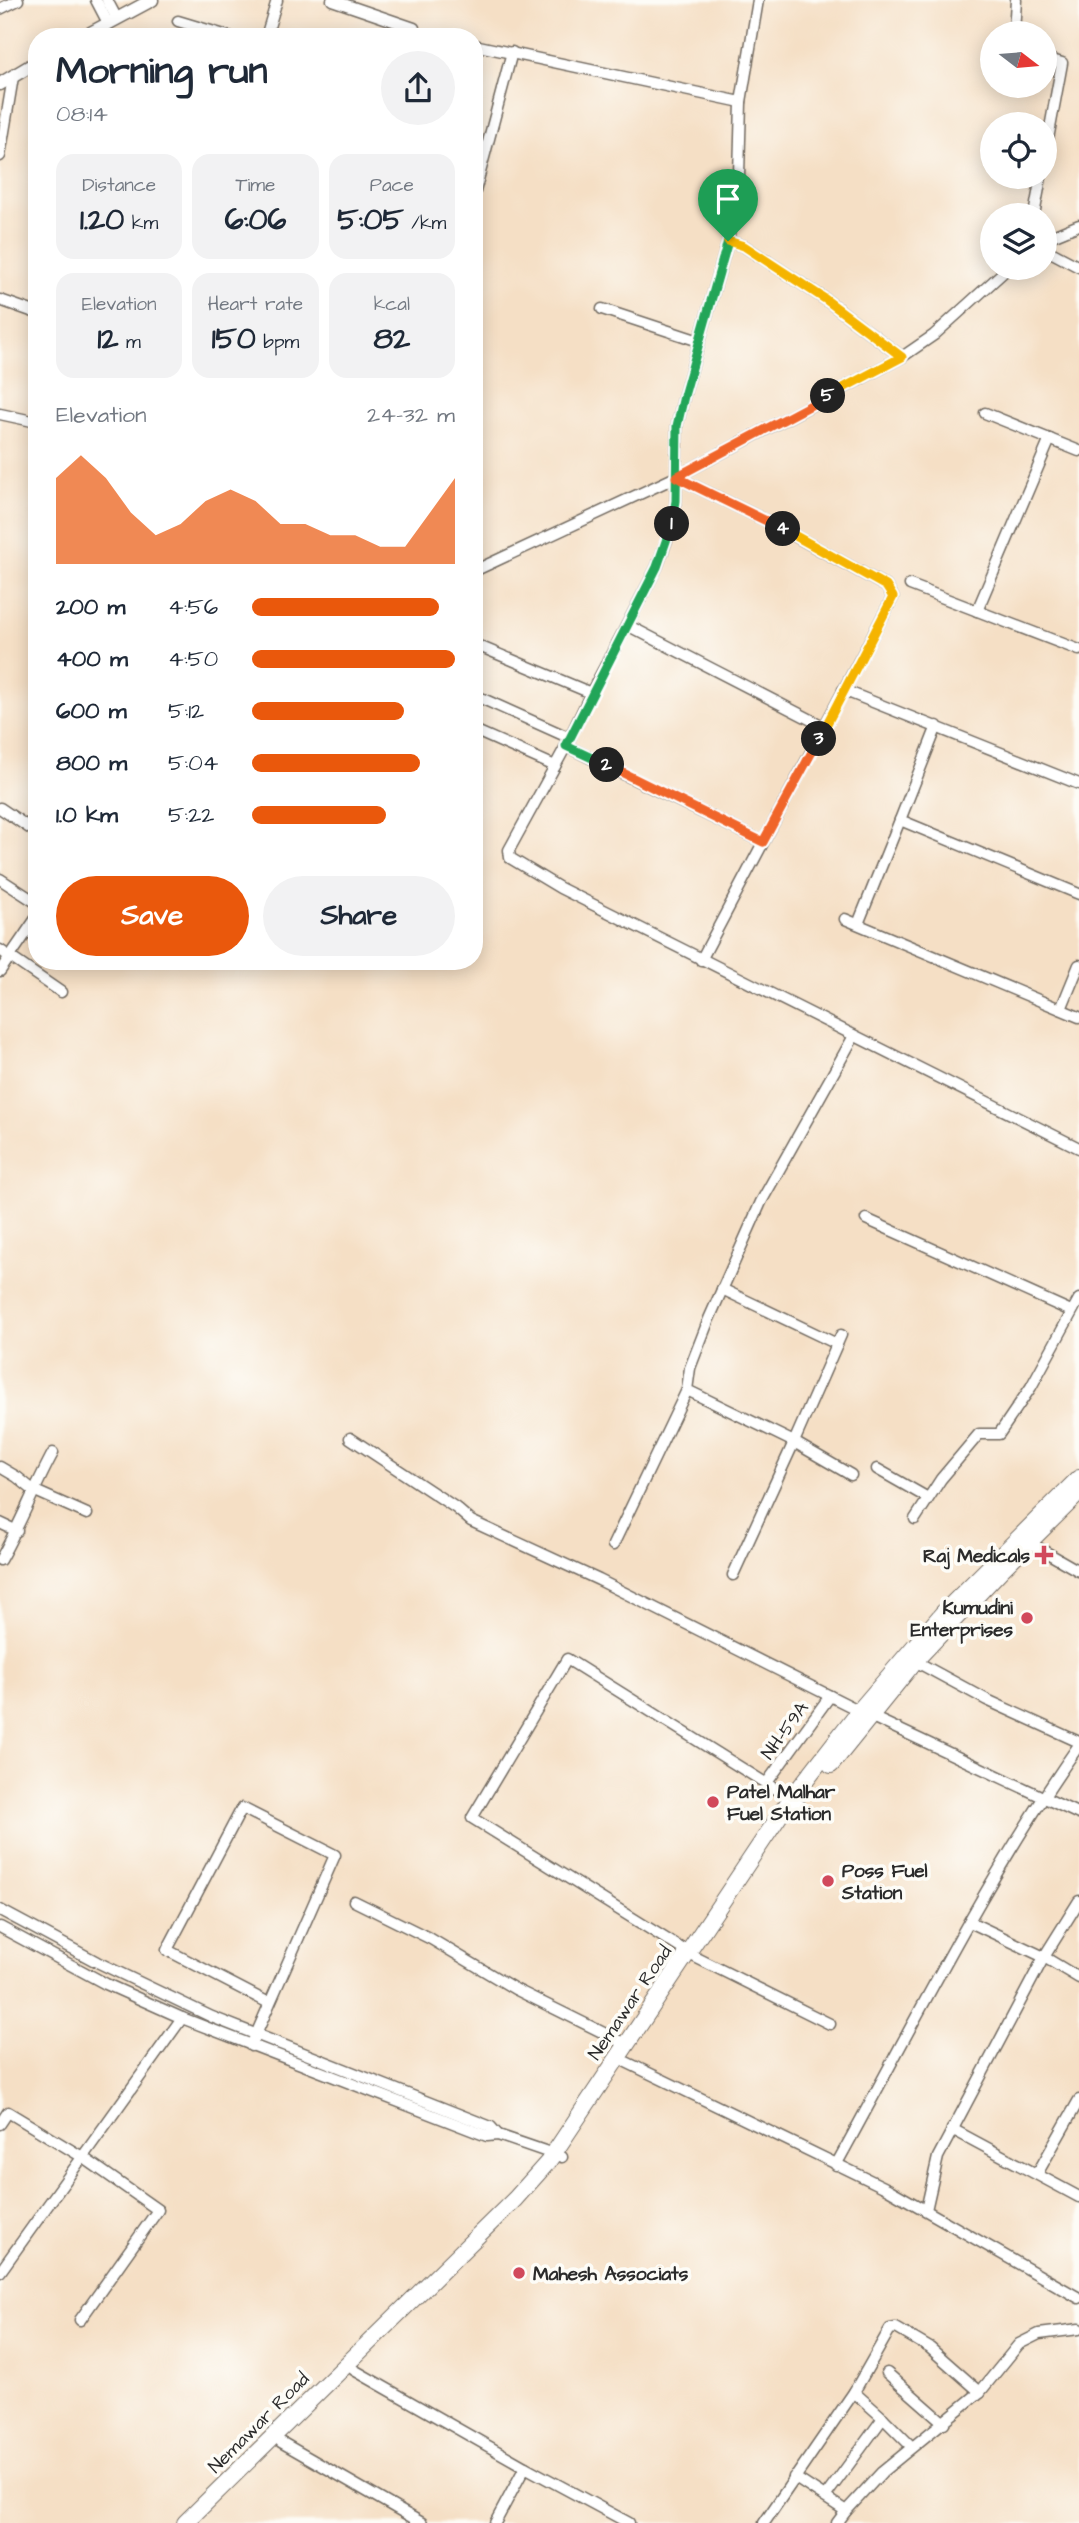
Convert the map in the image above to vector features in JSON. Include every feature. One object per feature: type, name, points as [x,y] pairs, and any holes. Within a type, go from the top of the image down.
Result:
[{"type":"highway","name":"Nemawar Road","points":[[865,1714],[1079,1478]]},
{"type":"highway","name":"Nemawar Road","points":[[185,2523],[558,2155],[626,2044],[794,1802],[942,1614],[1002,1562],[1030,1543],[1079,1493]]},
{"type":"highway","name":"Nemawar Road","points":[[198,2523],[516,2210],[626,2062],[691,1954]]},
{"type":"main road","points":[[100,28],[152,0]]},
{"type":"main road","points":[[0,84],[28,68]]},
{"type":"street","points":[[0,9],[18,0]]},
{"type":"street","points":[[96,0],[113,21]]},
{"type":"street","points":[[107,0],[113,21]]},
{"type":"street","points":[[269,28],[277,0]]},
{"type":"street","points":[[332,0],[414,28]]},
{"type":"street","points":[[758,0],[741,102],[739,175],[728,241],[677,426],[676,501],[672,526],[657,567],[568,742],[509,850],[510,858],[561,888],[701,960],[1079,1148]]},
{"type":"street","points":[[1015,21],[1016,0]]},
{"type":"street","points":[[178,21],[201,28]]},
{"type":"street","points":[[483,47],[741,102]]},
{"type":"street","points":[[483,161],[512,52]]},
{"type":"street","points":[[1057,62],[1062,63],[1057,90]]},
{"type":"street","points":[[0,156],[13,77]]},
{"type":"street","points":[[1057,234],[1079,225]]},
{"type":"street","points":[[728,241],[744,246],[813,291],[902,357]]},
{"type":"street","points":[[1057,255],[1079,267]]},
{"type":"street","points":[[483,567],[676,477],[902,357],[934,335],[995,280]]},
{"type":"street","points":[[0,300],[28,310]]},
{"type":"street","points":[[602,309],[699,341]]},
{"type":"street","points":[[985,413],[1079,451]]},
{"type":"street","points":[[0,414],[28,420]]},
{"type":"street","points":[[977,611],[1050,439]]},
{"type":"street","points":[[676,477],[775,525],[886,586],[893,597],[701,960]]},
{"type":"street","points":[[910,585],[1079,650]]},
{"type":"street","points":[[628,625],[825,727]]},
{"type":"street","points":[[483,648],[591,693]]},
{"type":"street","points":[[843,690],[1079,784]]},
{"type":"street","points":[[483,700],[763,842]]},
{"type":"street","points":[[858,924],[937,726]]},
{"type":"street","points":[[483,734],[555,766]]},
{"type":"street","points":[[0,808],[28,827]]},
{"type":"street","points":[[901,820],[1079,894]]},
{"type":"street","points":[[0,879],[28,897]]},
{"type":"street","points":[[845,919],[1079,1017]]},
{"type":"street","points":[[0,971],[5,953],[28,927]]},
{"type":"street","points":[[5,953],[28,969]]},
{"type":"street","points":[[1061,1009],[1079,965]]},
{"type":"street","points":[[29,970],[61,992]]},
{"type":"street","points":[[613,1545],[687,1391],[690,1368],[761,1202],[854,1036]]},
{"type":"street","points":[[866,1219],[1071,1311]]},
{"type":"street","points":[[722,1289],[839,1340],[733,1575]]},
{"type":"street","points":[[915,1520],[942,1479],[979,1434],[999,1434],[1031,1387],[1079,1299]]},
{"type":"street","points":[[687,1391],[794,1442],[852,1475]]},
{"type":"street","points":[[350,1438],[456,1508],[471,1521],[599,1580],[865,1714],[1079,1814]]},
{"type":"street","points":[[0,1560],[17,1531],[33,1490],[53,1453]]},
{"type":"street","points":[[0,1467],[33,1490],[88,1514]]},
{"type":"street","points":[[877,1469],[929,1498]]},
{"type":"street","points":[[0,1523],[17,1531]]},
{"type":"street","points":[[1030,1543],[1079,1571]]},
{"type":"street","points":[[794,1802],[567,1659],[472,1818],[691,1954],[830,2024]]},
{"type":"street","points":[[836,2165],[970,1922],[1042,1798],[1079,1744],[987,1700],[915,1661]]},
{"type":"street","name":"NH-59A","points":[[766,1784],[830,1696]]},
{"type":"street","points":[[251,2046],[335,1855],[242,1808],[167,1950],[269,2003]]},
{"type":"street","points":[[354,1901],[431,1939],[505,1983],[626,2044]]},
{"type":"street","points":[[926,2210],[938,2157],[1044,1957],[1079,1901]]},
{"type":"street","points":[[0,1910],[97,1962],[212,2017],[491,2127],[498,2135]]},
{"type":"street","points":[[970,1922],[1044,1957],[1079,1978]]},
{"type":"street","points":[[0,1927],[106,1984],[182,2018],[487,2136],[498,2135],[558,2155]]},
{"type":"street","points":[[0,2272],[182,2018]]},
{"type":"street","points":[[626,2062],[888,2189],[1079,2298]]},
{"type":"street","points":[[1037,2174],[1079,2100]]},
{"type":"street","points":[[0,2124],[8,2112],[84,2158],[158,2210],[80,2320]]},
{"type":"street","points":[[952,2129],[1079,2197]]},
{"type":"street","points":[[764,2523],[793,2477],[854,2392],[892,2328],[908,2334],[930,2348],[980,2392]]},
{"type":"street","points":[[836,2523],[882,2472],[980,2392],[1019,2344],[1032,2336],[1079,2329]]},
{"type":"street","points":[[354,2370],[629,2523]]},
{"type":"street","points":[[887,2373],[944,2423]]},
{"type":"street","points":[[854,2392],[911,2446]]},
{"type":"street","points":[[825,2497],[883,2417]]},
{"type":"street","points":[[281,2442],[422,2523]]},
{"type":"street","points":[[495,2523],[525,2467]]},
{"type":"street","points":[[793,2477],[846,2511]]},
{"type":"place","name":"Raj Medicals","points":[[1044,1555]]},
{"type":"place","name":"Kumudini Enterprises","points":[[1027,1618]]},
{"type":"place","name":"Patel Malhar Fuel Station","points":[[713,1802]]},
{"type":"place","name":"Poss Fuel Station","points":[[828,1881]]},
{"type":"place","name":"Mahesh Associats","points":[[519,2273]]},
{"type":"route","points":[[728,241],[744,246],[825,299],[902,357],[676,477],[775,525],[886,586],[893,597],[763,842],[566,746],[617,641],[657,567],[672,526],[676,501],[675,443],[677,426],[728,241]]}]
